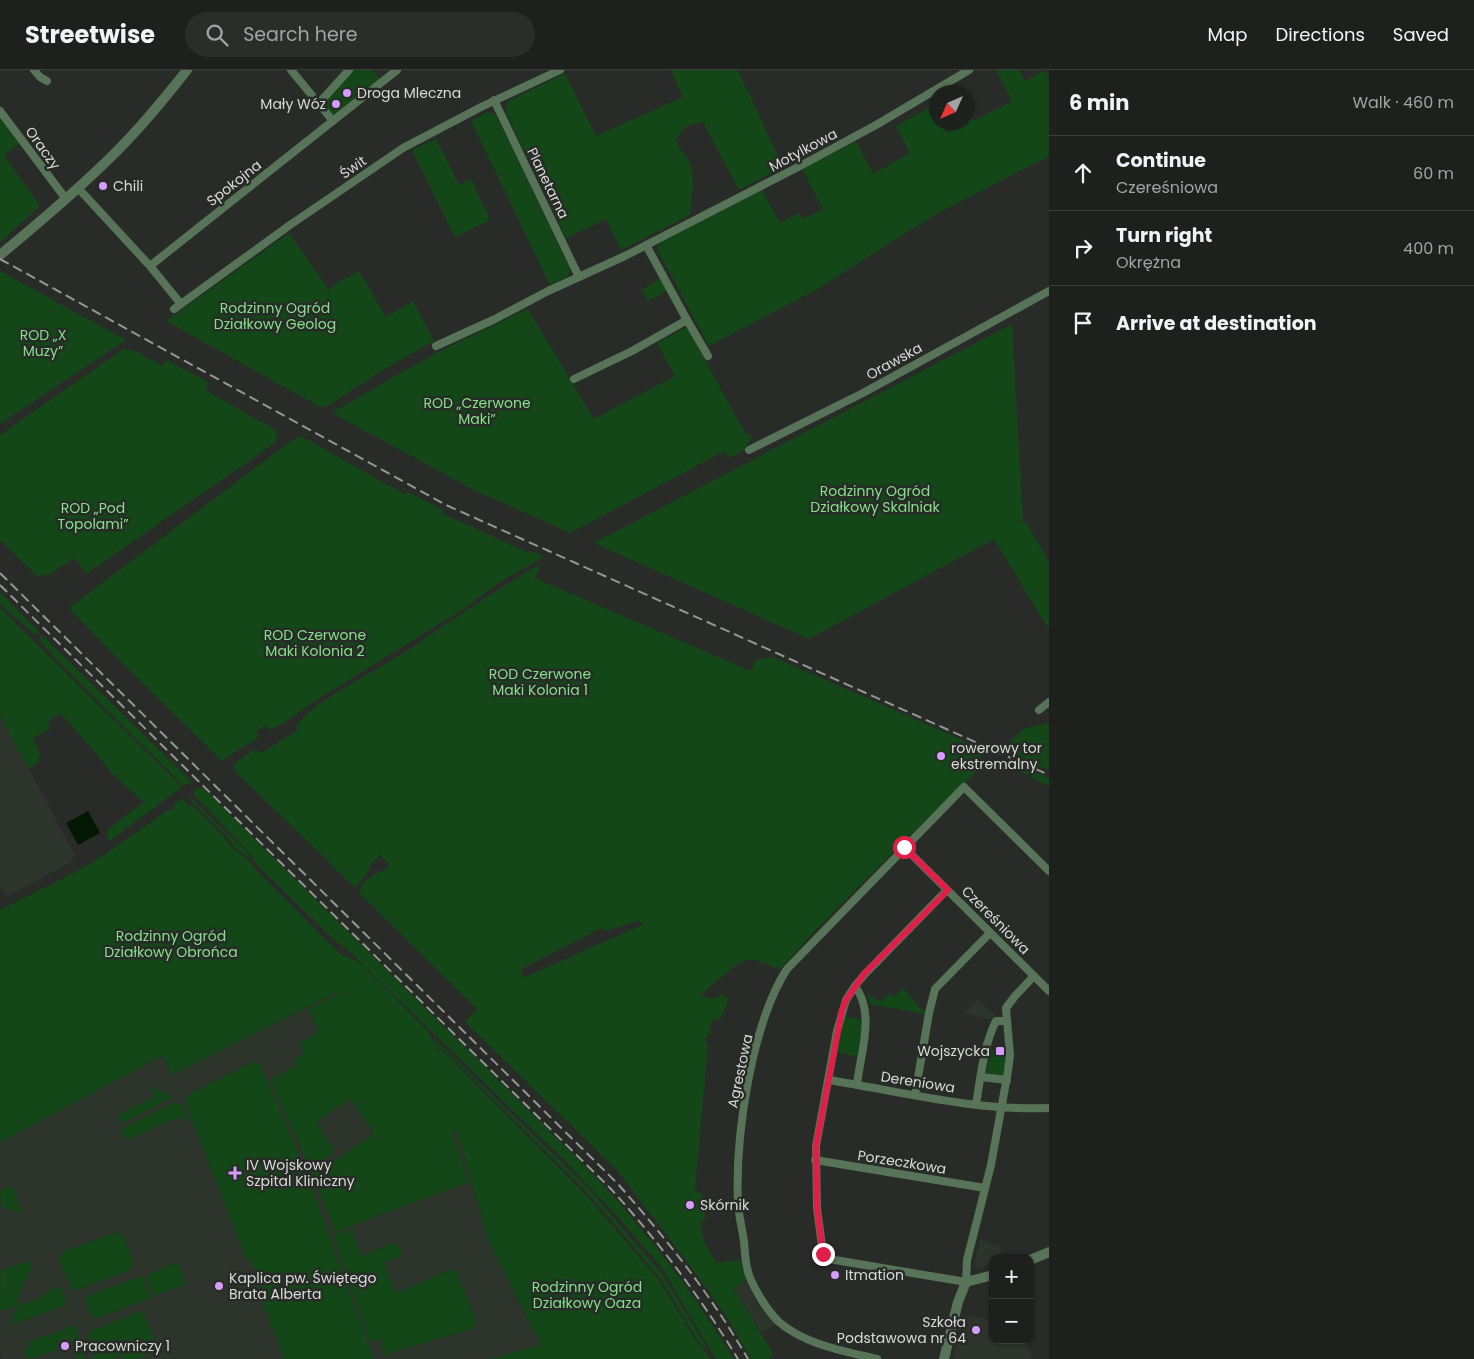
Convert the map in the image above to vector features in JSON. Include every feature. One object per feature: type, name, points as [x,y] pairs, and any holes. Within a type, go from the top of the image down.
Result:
[{"type":"street","points":[[34,70],[47,81]]},
{"type":"street","points":[[0,255],[66,199],[134,133],[187,70]]},
{"type":"street","points":[[291,70],[333,120]]},
{"type":"street","points":[[319,103],[349,70]]},
{"type":"street","name":"Spokojna","points":[[150,266],[397,70]]},
{"type":"street","name":"Świt","points":[[174,309],[290,225],[395,153],[494,100],[560,70]]},
{"type":"street","name":"Motylkowa","points":[[436,346],[495,319],[810,161],[876,125],[969,70]]},
{"type":"street","name":"Planetarna","points":[[494,100],[579,277]]},
{"type":"street","name":"Oraczy","points":[[0,111],[66,199]]},
{"type":"street","points":[[78,188],[150,266],[181,304]]},
{"type":"street","points":[[646,244],[708,356]]},
{"type":"street","name":"Orawska","points":[[749,450],[863,393],[1049,291]]},
{"type":"street","points":[[574,379],[632,351],[687,320]]},
{"type":"street","points":[[1039,710],[1049,702]]},
{"type":"street","name":"Agrestowa","points":[[877,1359],[828,1347],[796,1334],[778,1321],[760,1297],[748,1274],[738,1204],[740,1148],[746,1090],[752,1062],[770,1003],[782,976],[809,945],[964,787],[1049,871]]},
{"type":"street","name":"Czereśniowa","points":[[904,847],[1049,991]]},
{"type":"street","points":[[948,890],[864,974],[846,1000],[842,1010],[816,1146],[817,1208],[822,1249],[826,1258],[966,1282],[989,1276]]},
{"type":"street","points":[[915,1095],[934,992],[937,986],[990,933]]},
{"type":"street","points":[[944,1359],[958,1302],[966,1282],[967,1260],[1003,1108],[1010,1055],[1006,1013],[1009,1003],[1034,976]]},
{"type":"street","points":[[856,986],[863,1000],[866,1017],[856,1085]]},
{"type":"street","points":[[976,1104],[984,1055],[991,1031],[996,1021],[1006,1021]]},
{"type":"street","points":[[980,1078],[1007,1080]]},
{"type":"street","name":"Dereniowa","points":[[829,1080],[1003,1108],[1049,1108]]},
{"type":"street","name":"Porzeczkowa","points":[[815,1160],[985,1188]]},
{"type":"street","points":[[1034,1258],[1049,1252]]},
{"type":"shaded area","points":[[0,715],[75,855],[70,863],[6,897],[0,886]]},
{"type":"shaded area","points":[[88,811],[100,833],[78,845],[66,823]]},
{"type":"shaded area","name":"IV Wojskowy Szpital Kliniczny","points":[[371,975],[416,1020],[464,1156],[489,1242],[541,1345],[489,1359],[2,1359],[0,1354],[0,1143],[163,1055],[172,1075]]},
{"type":"shaded area","points":[[978,999],[995,1015],[992,1020],[964,1013]]},
{"type":"shaded area","points":[[980,1240],[999,1246],[1002,1254],[989,1254],[989,1265],[979,1269],[974,1264]]},
{"type":"shaded area","points":[[746,1280],[757,1303],[776,1324],[762,1334],[734,1289]]},
{"type":"shaded area","name":"Szkoła Podstawowa nr 64","points":[[964,1315],[989,1319],[989,1344],[1027,1344],[1032,1359],[953,1359]]},
{"type":"green space","points":[[354,70],[373,70],[380,79],[336,114],[332,114],[326,106],[327,99]]},
{"type":"green space","points":[[671,70],[738,70],[783,167],[739,190],[703,122],[688,125],[676,139],[678,146],[692,169],[693,182],[690,215],[621,250],[606,219],[566,238],[505,111],[509,101],[565,73],[596,136],[683,97]]},
{"type":"green space","points":[[996,70],[1019,70],[1025,81],[1045,70],[1049,77],[1049,156],[936,214],[816,290],[709,346],[657,249],[660,243],[762,190],[780,223],[799,213],[803,219],[823,209],[802,169],[856,141],[873,174],[910,153],[896,126],[929,108],[929,130],[945,130],[947,133],[952,130],[974,130],[974,119],[1012,101]]},
{"type":"green space","points":[[488,112],[496,115],[570,269],[568,276],[550,285],[471,121]]},
{"type":"green space","points":[[0,118],[19,144],[4,155],[40,206],[0,242]]},
{"type":"green space","points":[[436,139],[459,185],[471,179],[490,220],[455,237],[412,150]]},
{"type":"green space","name":"Rodzinny Ogród Działkowy Geolog","points":[[289,233],[329,290],[337,283],[359,271],[386,317],[413,301],[434,341],[386,368],[326,407],[320,407],[166,321]]},
{"type":"green space","name":"ROD „X Muzy”","points":[[0,271],[126,340],[0,424]]},
{"type":"green space","points":[[660,279],[667,291],[648,301],[642,289]]},
{"type":"green space","name":"ROD „Czerwone Maki”","points":[[528,309],[594,419],[675,376],[657,343],[687,327],[745,433],[752,436],[743,451],[729,458],[725,451],[570,533],[474,490],[332,413],[448,347]]},
{"type":"green space","name":"Rodzinny Ogród Działkowy Skalniak","points":[[1012,324],[1023,523],[1026,522],[1049,562],[1049,630],[994,539],[809,639],[594,543]]},
{"type":"green space","name":"ROD „Pod Topolami”","points":[[122,350],[133,350],[163,366],[167,360],[209,383],[205,390],[278,431],[275,443],[86,574],[75,558],[47,576],[44,574],[38,577],[0,540],[0,435]]},
{"type":"green space","name":"ROD Czerwone Maki Kolonia 2","points":[[301,436],[404,494],[408,492],[443,510],[441,513],[529,553],[531,551],[544,557],[500,582],[465,608],[312,703],[284,723],[269,730],[266,725],[256,732],[258,735],[256,739],[222,761],[69,608],[287,444]]},
{"type":"green space","name":"ROD Czerwone Maki Kolonia 1","points":[[538,565],[540,568],[535,578],[751,671],[756,660],[773,657],[983,749],[977,771],[897,848],[780,969],[753,960],[747,960],[733,967],[701,995],[712,999],[717,998],[721,994],[729,999],[721,1018],[713,1020],[709,1031],[712,1034],[708,1034],[705,1043],[708,1045],[695,1189],[703,1195],[705,1220],[700,1221],[701,1227],[708,1248],[717,1263],[740,1260],[746,1280],[734,1289],[773,1353],[770,1359],[751,1359],[726,1316],[617,1170],[465,1022],[477,1009],[359,893],[369,878],[386,870],[390,865],[380,855],[370,865],[369,871],[355,888],[235,771],[234,764],[253,750],[263,752],[298,730],[296,725],[315,707],[413,647]],"holes":[[[638,921],[644,924],[525,977],[520,970],[601,928],[605,931]]]},
{"type":"green space","points":[[0,592],[38,633],[34,634],[0,604]]},
{"type":"green space","points":[[0,608],[182,787],[108,842],[107,830],[144,802],[112,774],[97,754],[60,713],[48,721],[51,728],[33,738],[41,755],[39,756],[38,763],[28,768],[0,715]]},
{"type":"green space","points":[[41,634],[192,782],[184,786],[52,655],[39,640]]},
{"type":"green space","points":[[1049,723],[1049,770],[1003,751],[1006,745],[1025,728]]},
{"type":"green space","points":[[1003,758],[1049,778],[1049,786],[1001,763]]},
{"type":"green space","points":[[198,788],[203,788],[588,1169],[629,1214],[666,1260],[701,1308],[734,1359],[716,1359],[661,1267],[619,1218],[565,1161],[347,949],[334,940],[257,865],[246,849],[194,795],[194,791]]},
{"type":"green space","points":[[190,797],[245,850],[250,858],[234,847],[227,836],[189,799]]},
{"type":"green space","points":[[182,798],[188,806],[194,807],[225,838],[234,850],[247,858],[254,868],[340,954],[359,962],[429,1032],[438,1048],[585,1194],[658,1279],[695,1339],[711,1359],[489,1359],[541,1345],[489,1242],[455,1130],[451,1132],[469,1182],[335,1232],[311,1171],[337,1159],[374,1134],[351,1099],[317,1121],[334,1151],[327,1158],[309,1166],[270,1080],[296,1066],[293,1060],[303,1055],[300,1043],[319,1032],[308,1009],[339,994],[338,992],[172,1075],[163,1055],[0,1143],[0,910],[100,858],[168,810],[175,809],[174,804]]},
{"type":"green space","points":[[903,988],[922,1010],[925,1010],[925,1014],[870,1004],[867,994],[881,1002],[890,993],[894,997]]},
{"type":"green space","points":[[844,1016],[863,1020],[857,1057],[837,1052]]},
{"type":"green space","points":[[434,1038],[589,1189],[661,1273],[709,1351],[699,1342],[660,1278],[606,1214],[583,1188],[439,1047]]},
{"type":"green space","points":[[997,1049],[1007,1051],[1008,1053],[1005,1074],[1002,1076],[986,1073],[990,1051],[997,1052]]},
{"type":"green space","points":[[255,1061],[260,1064],[305,1169],[374,1359],[285,1359],[263,1304],[264,1294],[251,1261],[245,1256],[186,1104],[186,1099],[191,1093]]},
{"type":"green space","points":[[151,1087],[173,1097],[121,1124],[120,1115],[122,1113],[155,1097]]},
{"type":"green space","points":[[175,1102],[182,1105],[189,1121],[185,1122],[182,1116],[127,1140],[124,1134],[121,1135],[120,1130]]},
{"type":"green space","points":[[10,1186],[13,1188],[23,1214],[2,1207],[0,1192]]},
{"type":"green space","points":[[351,1229],[362,1256],[396,1242],[402,1256],[384,1263],[396,1293],[450,1270],[456,1271],[476,1321],[472,1329],[391,1353],[385,1357],[380,1339],[370,1342],[333,1235]]},
{"type":"green space","points":[[117,1232],[124,1237],[133,1260],[129,1271],[72,1290],[59,1260],[62,1252]]},
{"type":"green space","points":[[31,1262],[32,1267],[18,1295],[15,1306],[0,1311],[1,1270]]},
{"type":"green space","points":[[176,1263],[180,1266],[186,1284],[154,1296],[146,1275]]},
{"type":"green space","points":[[142,1276],[151,1298],[97,1318],[92,1317],[85,1300],[87,1296]]},
{"type":"green space","points":[[61,1286],[67,1305],[10,1325],[19,1300],[21,1305],[45,1296],[44,1293]]},
{"type":"green space","points":[[142,1311],[155,1341],[161,1349],[136,1359],[122,1359],[120,1355],[115,1357],[115,1359],[94,1359],[92,1354],[111,1352],[109,1347],[104,1349],[102,1344],[95,1346],[96,1351],[92,1352],[88,1337],[90,1331]]},
{"type":"green space","points":[[74,1325],[76,1326],[85,1359],[78,1359],[70,1337],[56,1342],[58,1350],[27,1359],[24,1349],[30,1347],[29,1342]]},
{"type":"railway","points":[[0,259],[446,505],[1049,775]]},
{"type":"railway","points":[[0,573],[617,1183],[687,1268],[719,1312],[748,1359]]},
{"type":"railway","points":[[0,585],[611,1189],[679,1271],[738,1359]]},
{"type":"place","name":"Droga Mleczna","points":[[347,93]]},
{"type":"place","name":"Mały Wóz","points":[[336,104]]},
{"type":"place","name":"Chili","points":[[103,186]]},
{"type":"place","name":"rowerowy tor ekstremalny","points":[[941,756]]},
{"type":"place","name":"Wojszycka","points":[[1000,1051]]},
{"type":"place","name":"IV Wojskowy Szpital Kliniczny","points":[[235,1173]]},
{"type":"place","name":"Skórnik","points":[[690,1205]]},
{"type":"place","name":"Itmation","points":[[835,1275]]},
{"type":"place","name":"Kaplica pw. Świętego Brata Alberta","points":[[219,1286]]},
{"type":"place","name":"Szkoła Podstawowa nr 64","points":[[976,1330]]},
{"type":"place","name":"Pracowniczy 1","points":[[65,1346]]},
{"type":"route","points":[[823,1254],[817,1208],[816,1146],[842,1010],[846,1000],[864,974],[948,890],[904,847]]},
{"type":"park label","name":"Rodzinny Ogród Działkowy Obrońca","points":[[171,944]]},
{"type":"park label","name":"Rodzinny Ogród Działkowy Oaza","points":[[587,1296]]}]
